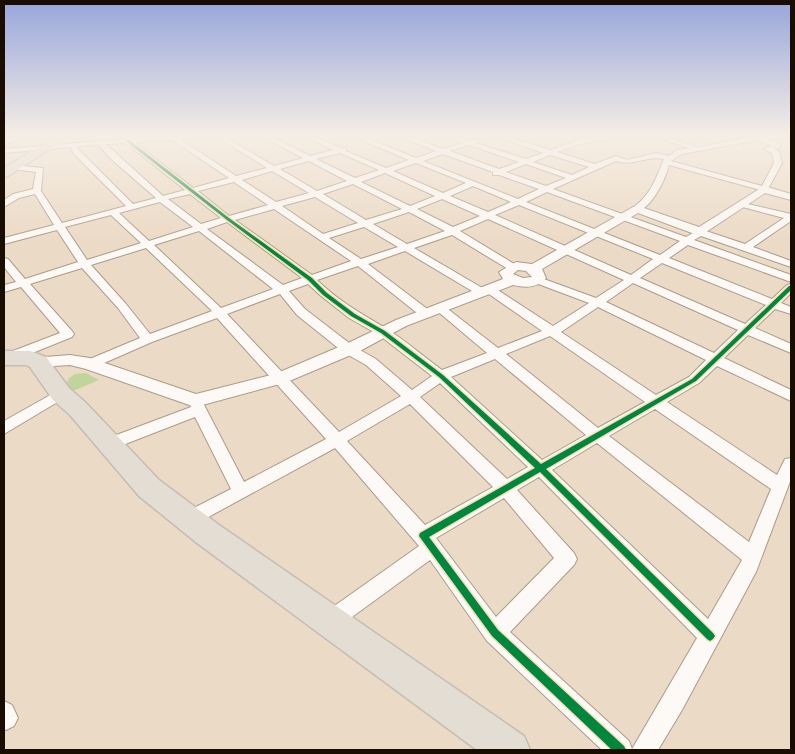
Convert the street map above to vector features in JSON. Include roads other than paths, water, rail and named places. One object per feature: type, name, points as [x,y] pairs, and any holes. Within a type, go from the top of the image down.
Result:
[{"type":"main road","points":[[17,359],[78,409],[95,430],[150,488],[330,621],[510,750]]},
{"type":"street","points":[[40,172],[37,191],[91,274],[122,306],[148,339]]},
{"type":"street","points":[[97,172],[131,206]]},
{"type":"street","points":[[131,172],[199,228],[282,290],[301,312],[348,350],[371,362],[411,397],[506,489],[567,559],[495,633]]},
{"type":"street","points":[[166,172],[310,279],[325,294],[353,315],[383,332],[441,376],[541,469],[710,636]]},
{"type":"street","points":[[224,172],[496,354],[753,557]]},
{"type":"street","points":[[4,241],[161,198],[265,172]]},
{"type":"street","points":[[277,172],[406,248],[485,291],[551,332],[780,486]]},
{"type":"street","points":[[337,172],[453,230],[527,283],[535,274],[567,251],[646,202],[664,172]]},
{"type":"street","points":[[4,289],[384,172]]},
{"type":"street","points":[[390,172],[791,349]]},
{"type":"street","points":[[448,172],[476,182],[517,202],[791,311]]},
{"type":"street","points":[[490,176],[499,172]]},
{"type":"street","points":[[500,172],[791,279]]},
{"type":"street","points":[[557,172],[572,177]]},
{"type":"street","points":[[90,364],[148,339],[310,279],[406,248],[453,230],[584,172]]},
{"type":"street","points":[[708,172],[791,197]]},
{"type":"street","points":[[190,519],[337,440],[411,397],[441,376],[562,327],[764,189],[773,172]]},
{"type":"street","points":[[322,237],[410,209],[476,182]]},
{"type":"street","points":[[4,204],[16,196],[37,191]]},
{"type":"street","points":[[742,204],[791,217]]},
{"type":"street","points":[[637,209],[791,264]]},
{"type":"street","points":[[112,211],[220,313],[281,378],[427,542],[495,633],[620,750]]},
{"type":"street","points":[[746,248],[791,217]]},
{"type":"street","points":[[4,261],[68,334],[17,359]]},
{"type":"street","points":[[110,444],[198,405],[281,378],[348,350],[383,332],[485,291],[513,274]]},
{"type":"street","points":[[535,274],[791,396]]},
{"type":"street","points":[[330,621],[427,542],[506,489],[694,380],[791,287]]},
{"type":"street","points":[[17,359],[70,360],[90,364],[198,405],[241,492]]},
{"type":"street","points":[[4,428],[61,394]]},
{"type":"street","points":[[644,750],[674,702],[753,557],[780,486],[791,464]]}]
